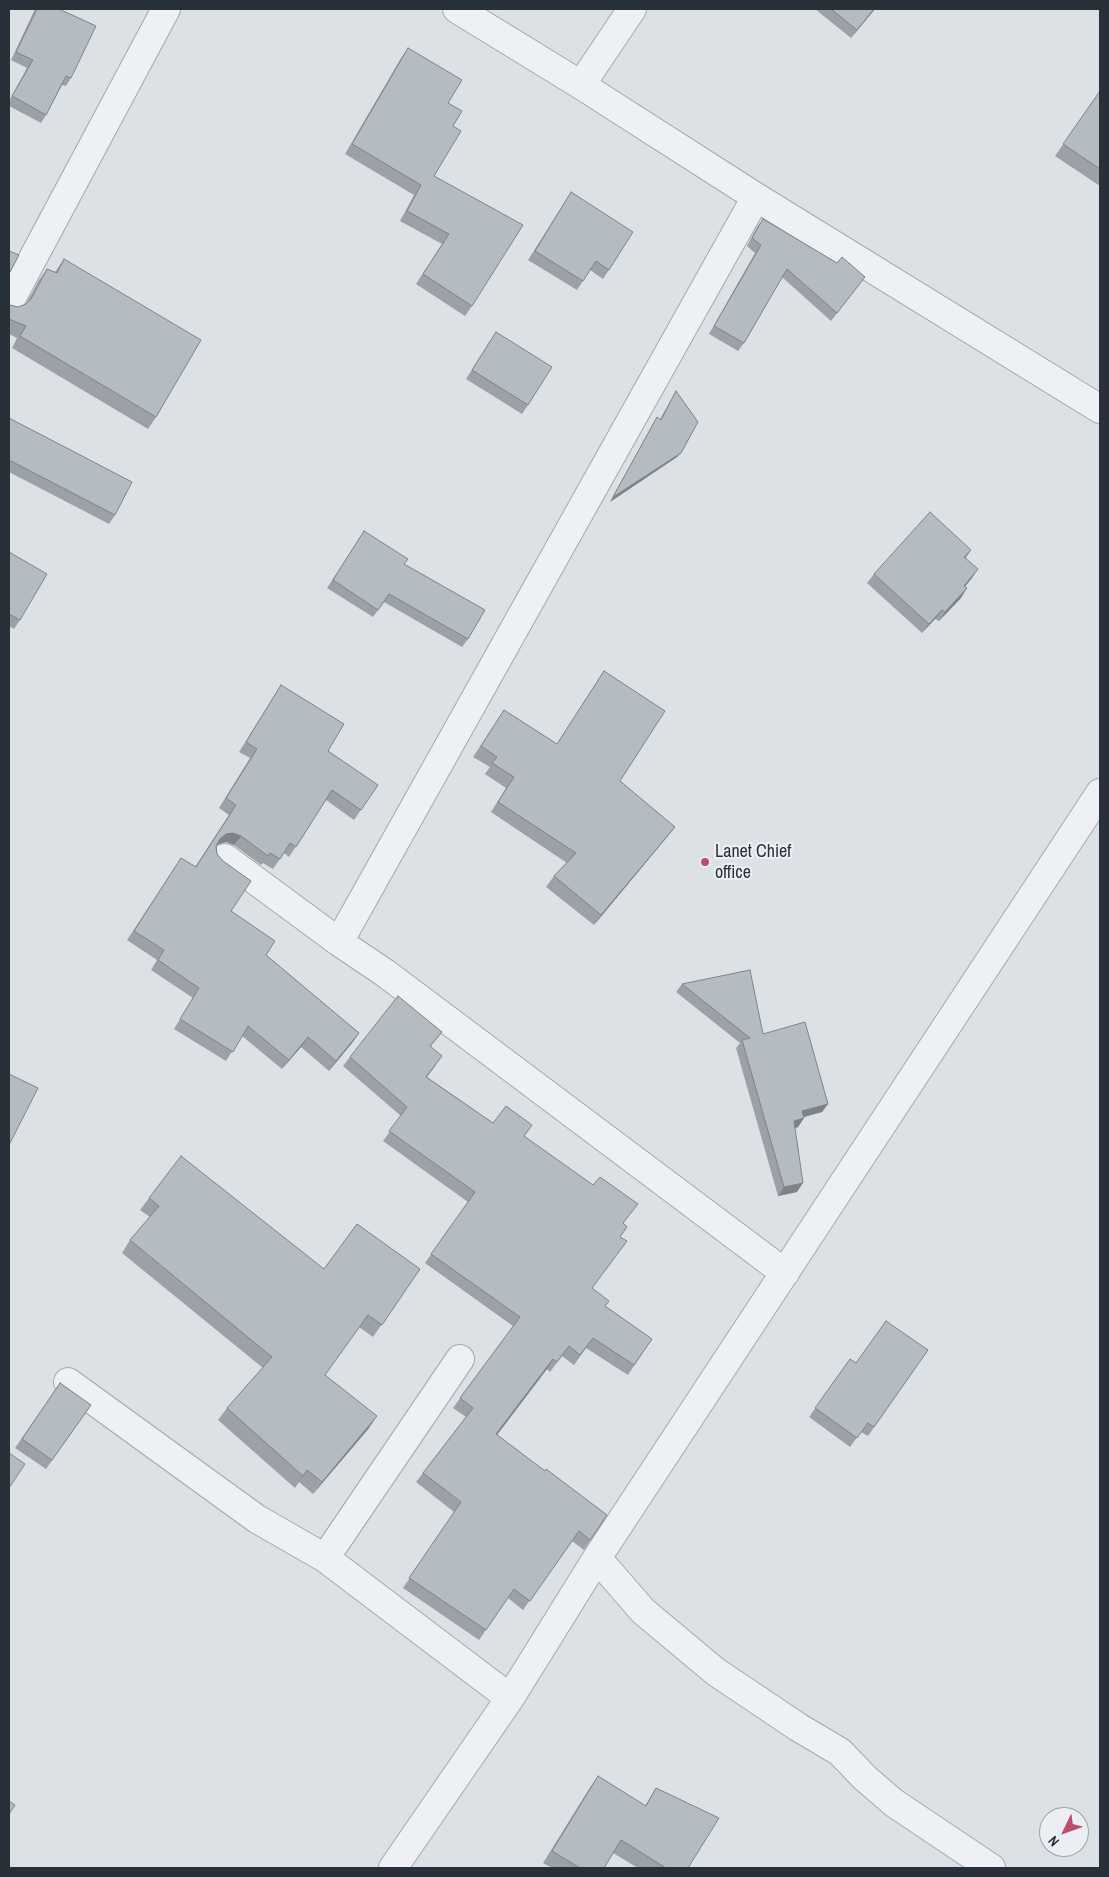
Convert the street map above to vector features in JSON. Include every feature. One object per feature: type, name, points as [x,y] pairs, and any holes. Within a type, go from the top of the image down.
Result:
[{"type":"street","points":[[9,303],[166,9]]},
{"type":"street","points":[[457,9],[581,84],[756,197],[1100,409]]},
{"type":"street","points":[[581,84],[632,9]]},
{"type":"street","points":[[339,942],[756,197]]},
{"type":"street","points":[[393,1868],[510,1698],[597,1558],[1100,793]]},
{"type":"street","points":[[225,858],[339,942],[385,973],[785,1273]]},
{"type":"street","points":[[325,1558],[460,1359]]},
{"type":"street","points":[[68,1382],[257,1520],[325,1558],[510,1698]]},
{"type":"street","points":[[597,1558],[643,1611],[716,1672],[798,1727],[840,1752],[865,1778],[894,1803],[991,1868]]},
{"type":"building","points":[[37,9],[59,9],[96,26],[71,78],[66,76],[46,115],[12,96],[33,60],[16,52]]},
{"type":"building","points":[[831,9],[874,9],[857,30]]},
{"type":"building","points":[[408,48],[462,80],[448,103],[462,111],[453,126],[461,131],[434,176],[523,225],[472,306],[423,274],[449,234],[407,211],[421,185],[352,144]]},
{"type":"building","points":[[1100,91],[1100,169],[1063,144]]},
{"type":"building","points":[[571,192],[633,232],[609,270],[596,261],[583,281],[535,251]]},
{"type":"building","points":[[763,219],[837,263],[842,257],[865,277],[837,313],[787,269],[744,343],[714,326],[761,245],[752,238]]},
{"type":"building","points":[[9,251],[19,255],[9,274]]},
{"type":"building","points":[[64,259],[201,340],[156,417],[20,336],[26,326],[9,319],[9,304],[18,307],[26,304],[31,299],[47,269],[57,273]]},
{"type":"building","points":[[496,332],[552,367],[528,405],[472,370]]},
{"type":"building","points":[[676,391],[698,422],[681,453],[613,497],[657,417],[661,420]]},
{"type":"building","points":[[9,418],[132,482],[115,515],[9,460]]},
{"type":"building","points":[[930,512],[971,550],[964,557],[978,569],[964,586],[967,588],[945,612],[942,610],[929,624],[874,574]]},
{"type":"building","points":[[364,531],[408,559],[404,564],[485,610],[468,639],[389,594],[378,610],[333,580]]},
{"type":"building","points":[[9,552],[47,574],[20,620],[9,614]]},
{"type":"building","points":[[604,671],[665,711],[620,781],[675,827],[601,915],[554,876],[576,853],[498,802],[514,777],[492,763],[497,757],[481,746],[504,710],[557,744]]},
{"type":"building","points":[[281,685],[344,724],[328,751],[378,785],[361,810],[332,790],[296,847],[290,843],[280,859],[270,853],[268,856],[241,836],[233,833],[226,834],[220,839],[216,846],[217,854],[223,861],[251,881],[231,911],[275,941],[266,955],[359,1033],[336,1061],[308,1037],[289,1060],[248,1026],[233,1052],[180,1019],[199,988],[158,960],[164,950],[134,931],[181,858],[196,867],[236,805],[226,798],[257,749],[246,742]]},
{"type":"building","points":[[750,970],[763,1034],[805,1022],[828,1104],[802,1111],[804,1118],[794,1121],[803,1183],[784,1187],[742,1040],[750,1038],[682,984]]},
{"type":"building","points":[[398,996],[442,1032],[430,1046],[442,1056],[426,1077],[493,1123],[506,1106],[532,1125],[524,1136],[593,1185],[600,1177],[638,1204],[623,1223],[627,1227],[620,1237],[627,1241],[592,1288],[609,1301],[605,1306],[652,1339],[634,1365],[593,1338],[580,1355],[569,1346],[557,1362],[553,1359],[496,1434],[607,1515],[590,1540],[579,1531],[530,1601],[514,1589],[486,1630],[409,1578],[461,1502],[423,1473],[473,1408],[460,1398],[520,1317],[431,1254],[475,1192],[389,1131],[407,1107],[350,1057]]},
{"type":"building","points":[[9,1074],[38,1088],[9,1145]]},
{"type":"building","points":[[181,1156],[324,1269],[357,1224],[420,1269],[382,1325],[368,1315],[325,1375],[377,1416],[322,1482],[307,1470],[303,1476],[227,1408],[272,1357],[130,1240],[159,1206],[149,1198]]},
{"type":"building","points":[[886,1321],[928,1350],[874,1427],[868,1423],[857,1438],[815,1408],[850,1359],[856,1363]]},
{"type":"building","points":[[60,1383],[91,1405],[52,1460],[22,1439]]},
{"type":"building","points":[[9,1453],[25,1464],[9,1488]]},
{"type":"building","points":[[598,1776],[646,1806],[656,1788],[719,1818],[688,1868],[666,1868],[621,1840],[604,1868],[580,1868],[552,1851]]},
{"type":"building","points":[[9,1801],[15,1805],[9,1814]]},
{"type":"place","name":"Lanet Chief office","points":[[705,862]]}]
